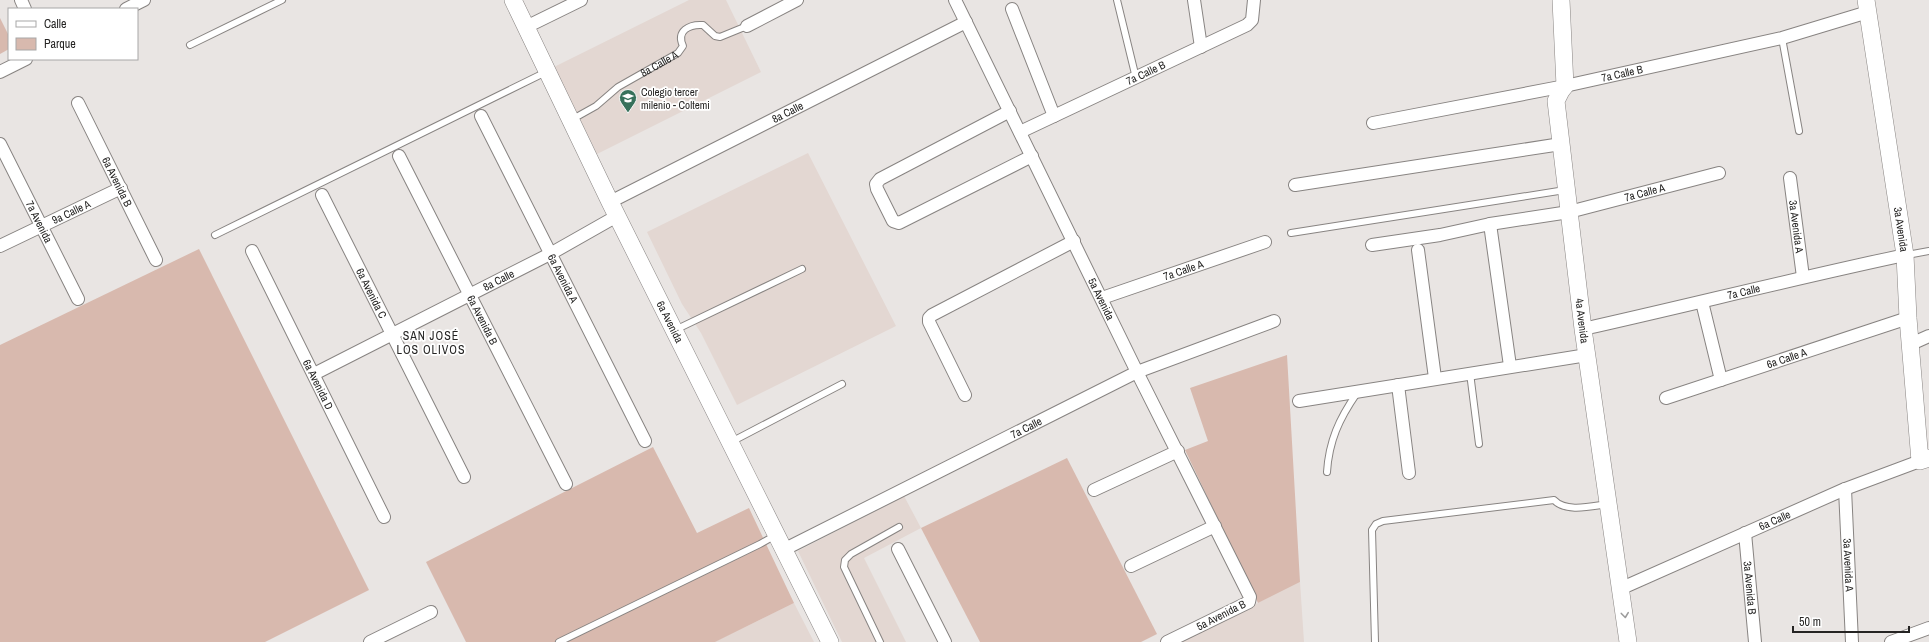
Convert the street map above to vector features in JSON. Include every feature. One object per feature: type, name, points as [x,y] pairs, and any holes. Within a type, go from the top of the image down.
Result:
[{"type":"street","points":[[128,8],[144,0]]},
{"type":"street","name":"6a Avenida","points":[[512,0],[613,209],[781,541],[830,642]]},
{"type":"street","points":[[526,27],[581,0]]},
{"type":"street","name":"8a Calle A","points":[[747,26],[797,0]]},
{"type":"street","name":"5a Avenida","points":[[955,0],[1137,372],[1250,597]]},
{"type":"street","points":[[1194,0],[1201,47]]},
{"type":"street","name":"7a Calle B","points":[[1020,132],[1247,25],[1252,20],[1254,0]]},
{"type":"street","points":[[1561,0],[1566,86]]},
{"type":"street","name":"7a Calle B","points":[[1373,123],[1566,86],[1782,38],[1867,6]]},
{"type":"street","name":"3a Avenida","points":[[1867,6],[1905,255],[1908,318],[1925,460]]},
{"type":"street","points":[[1012,8],[1054,116]]},
{"type":"street","name":"8a Calle","points":[[314,374],[550,254],[613,209],[966,22]]},
{"type":"street","points":[[0,72],[24,60]]},
{"type":"street","name":"4a Avenida","points":[[1566,86],[1561,91],[1556,101],[1583,329],[1622,588],[1628,642]]},
{"type":"street","name":"6a Avenida B","points":[[78,103],[156,260]]},
{"type":"street","points":[[1010,111],[880,179],[876,184],[877,189],[893,221],[899,223],[1032,156]]},
{"type":"street","name":"6a Avenida A","points":[[481,116],[646,441]]},
{"type":"street","name":"7a Avenida","points":[[0,144],[78,299]]},
{"type":"street","points":[[1295,185],[1561,144]]},
{"type":"street","name":"6a Avenida B","points":[[399,156],[566,484]]},
{"type":"street","name":"7a Calle A","points":[[1372,245],[1440,235],[1490,224],[1570,212],[1719,173]]},
{"type":"street","name":"3a Avenida A","points":[[1790,178],[1803,276]]},
{"type":"street","name":"9a Calle A","points":[[0,246],[121,188]]},
{"type":"street","name":"6a Avenida C","points":[[322,195],[464,478]]},
{"type":"street","points":[[1490,224],[1510,366]]},
{"type":"street","points":[[965,395],[929,322],[929,318],[932,314],[1074,241]]},
{"type":"street","name":"7a Calle A","points":[[1102,298],[1265,242]]},
{"type":"street","points":[[1418,250],[1435,378]]},
{"type":"street","name":"6a Avenida D","points":[[252,252],[384,517]]},
{"type":"street","name":"7a Calle","points":[[1583,329],[1702,302],[1803,276],[1905,255]]},
{"type":"street","points":[[1702,302],[1721,380]]},
{"type":"street","name":"6a Calle A","points":[[1666,398],[1908,318]]},
{"type":"street","name":"7a Calle","points":[[781,541],[1137,372],[1274,321]]},
{"type":"street","points":[[1911,344],[1929,336]]},
{"type":"street","points":[[1298,401],[1510,366],[1587,355]]},
{"type":"street","points":[[1398,385],[1409,473]]},
{"type":"street","points":[[1094,490],[1178,451]]},
{"type":"street","name":"6a Calle","points":[[1622,588],[1845,489],[1925,460]]},
{"type":"street","name":"3a Avenida A","points":[[1845,489],[1852,642]]},
{"type":"street","points":[[1131,566],[1215,526]]},
{"type":"street","name":"3a Avenida B","points":[[1746,534],[1755,642]]},
{"type":"street","points":[[898,549],[945,642]]},
{"type":"street","name":"5a Avenida B","points":[[1167,642],[1249,602],[1250,597]]},
{"type":"street","points":[[370,642],[431,612]]},
{"type":"street","points":[[1891,642],[1929,628]]},
{"type":"lane","points":[[190,45],[282,0]]},
{"type":"lane","points":[[1117,0],[1136,78]]},
{"type":"lane","name":"8a Calle A","points":[[571,120],[596,106],[618,86],[678,53],[683,46],[680,40],[680,35],[697,24],[703,25],[715,36],[720,37],[747,26]]},
{"type":"lane","points":[[1782,38],[1799,131]]},
{"type":"lane","points":[[215,235],[547,71]]},
{"type":"lane","points":[[1291,233],[1567,189]]},
{"type":"lane","points":[[1905,255],[1929,251]]},
{"type":"lane","points":[[675,330],[802,269]]},
{"type":"lane","points":[[1470,373],[1479,444]]},
{"type":"lane","points":[[731,442],[842,384]]},
{"type":"lane","points":[[1327,472],[1328,452],[1335,431],[1358,392]]},
{"type":"lane","points":[[1375,642],[1372,530],[1376,524],[1383,521],[1554,500],[1560,506],[1567,507],[1609,504]]},
{"type":"lane","points":[[880,642],[844,567],[845,560],[851,554],[899,527]]},
{"type":"lane","points":[[559,642],[760,544],[781,541]]},
{"type":"shaded area","name":"Colegio tercer milenio - Coltemi","points":[[689,0],[726,0],[761,72],[597,154],[554,67]]},
{"type":"shaded area","points":[[808,153],[896,326],[737,405],[701,333],[682,304],[647,232]]},
{"type":"shaded area","points":[[904,496],[921,528],[864,558],[906,642],[842,642],[798,551]]},
{"type":"shaded area","points":[[1300,582],[1304,642],[1181,642],[1258,603]]},
{"type":"shaded area","points":[[794,603],[814,642],[714,642]]},
{"type":"green space","points":[[0,18],[8,34],[8,50],[0,54]]},
{"type":"green space","points":[[199,249],[369,590],[265,642],[0,642],[0,345]]},
{"type":"green space","points":[[1287,355],[1300,582],[1258,603],[1185,450],[1208,441],[1190,388]]},
{"type":"green space","points":[[653,447],[697,533],[749,508],[794,603],[715,642],[466,642],[426,562]]},
{"type":"green space","points":[[1067,458],[1157,634],[1141,642],[980,642],[921,528]]},
{"type":"place","name":"Colegio tercer milenio - Coltemi","points":[[628,113]]},
{"type":"district","name":"SAN JOSÉ LOS OLIVOS","points":[[431,343]]}]
